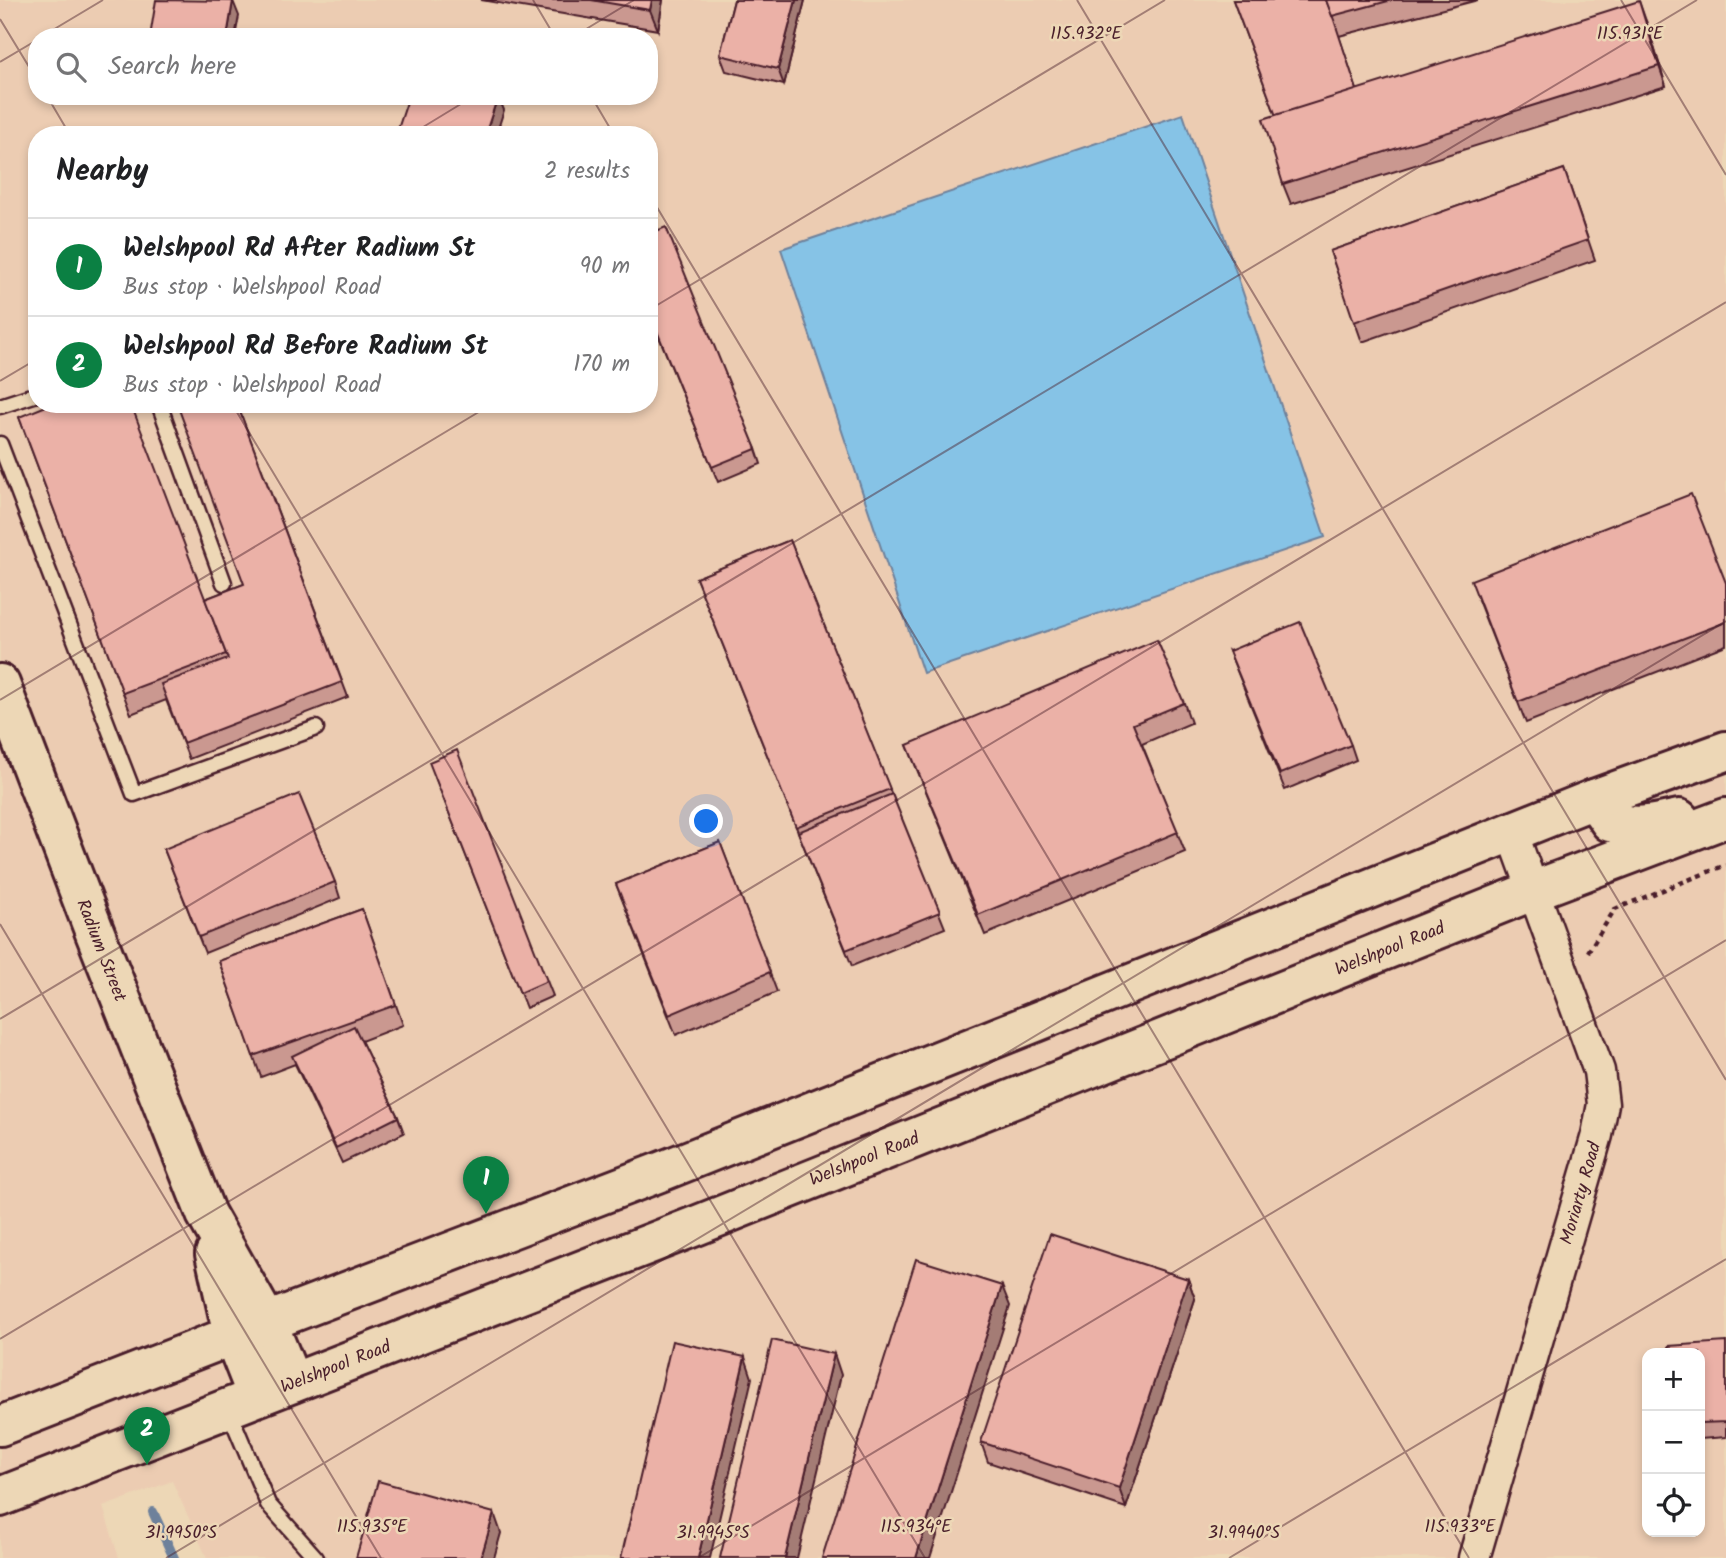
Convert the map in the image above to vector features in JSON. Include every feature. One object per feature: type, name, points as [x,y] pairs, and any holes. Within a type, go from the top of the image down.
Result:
[{"type":"main road","name":"Radium Street","points":[[0,684],[250,1328],[259,1396]]},
{"type":"main road","points":[[0,1426],[660,1172],[1594,799],[1726,751]]},
{"type":"main road","points":[[1594,799],[1610,822],[1628,827],[1651,826],[1699,814],[1726,816]]},
{"type":"main road","name":"Welshpool Road","points":[[0,1497],[723,1215],[1726,816]]},
{"type":"street","name":"Moriarty Road","points":[[1474,1558],[1597,1135],[1603,1104],[1599,1071],[1512,832]]},
{"type":"lane","points":[[0,406],[28,397]]},
{"type":"lane","points":[[162,413],[224,583]]},
{"type":"lane","points":[[0,444],[134,793],[316,728]]},
{"type":"lane","points":[[259,1396],[268,1504],[316,1558]]},
{"type":"path","points":[[1559,959],[1587,954],[1615,909],[1726,865]]},
{"type":"shaded area","points":[[0,0],[1726,0],[1726,1558],[207,1558],[172,1481],[103,1507],[119,1558],[0,1558]]},
{"type":"water","points":[[1183,114],[1325,537],[923,673],[781,249]]},
{"type":"building","points":[[156,0],[233,1],[228,28],[151,28]]},
{"type":"building","points":[[591,0],[652,0],[650,10]]},
{"type":"building","points":[[734,0],[796,0],[778,69],[720,55]]},
{"type":"building","points":[[1233,0],[1326,0],[1357,90],[1276,116]]},
{"type":"building","points":[[1326,0],[1392,0],[1332,16]]},
{"type":"building","points":[[1639,1],[1659,66],[1283,184],[1263,119]]},
{"type":"building","points":[[406,105],[495,105],[488,126],[399,126]]},
{"type":"building","points":[[1564,169],[1588,240],[1354,322],[1330,251]]},
{"type":"building","points":[[666,227],[756,449],[712,467],[658,333],[658,230]]},
{"type":"building","points":[[29,413],[134,413],[226,654],[123,693],[19,417]]},
{"type":"building","points":[[180,413],[240,413],[342,682],[183,743],[161,684],[228,659],[205,599],[244,584]]},
{"type":"building","points":[[1691,494],[1726,583],[1726,622],[1518,702],[1471,580]]},
{"type":"building","points":[[790,540],[890,789],[796,827],[696,578]]},
{"type":"building","points":[[1300,622],[1351,745],[1280,774],[1229,651]]},
{"type":"building","points":[[1157,640],[1184,703],[1133,724],[1178,832],[978,915],[907,745]]},
{"type":"building","points":[[457,750],[547,981],[520,993],[429,762]]},
{"type":"building","points":[[299,794],[335,882],[199,937],[164,849]]},
{"type":"building","points":[[892,794],[940,912],[846,950],[798,832]]},
{"type":"building","points":[[720,842],[770,972],[669,1015],[616,884]]},
{"type":"building","points":[[362,909],[396,1005],[253,1056],[219,961]]},
{"type":"building","points":[[354,1026],[398,1117],[336,1148],[292,1056]]},
{"type":"building","points":[[1050,1234],[1188,1279],[1119,1488],[981,1442]]},
{"type":"building","points":[[916,1259],[1002,1286],[916,1558],[822,1558]]},
{"type":"building","points":[[772,1340],[834,1354],[785,1558],[720,1558]]},
{"type":"building","points":[[672,1341],[745,1357],[698,1558],[621,1558]]},
{"type":"building","points":[[1726,1342],[1726,1422],[1705,1423],[1705,1348],[1669,1346]]},
{"type":"building","points":[[378,1481],[494,1513],[481,1558],[356,1558]]},
{"type":"waterway","points":[[153,1512],[174,1558]]},
{"type":"place","name":"Welshpool Rd After Radium St","points":[[486,1214]]},
{"type":"place","name":"Welshpool Rd Before Radium St","points":[[147,1465]]}]
